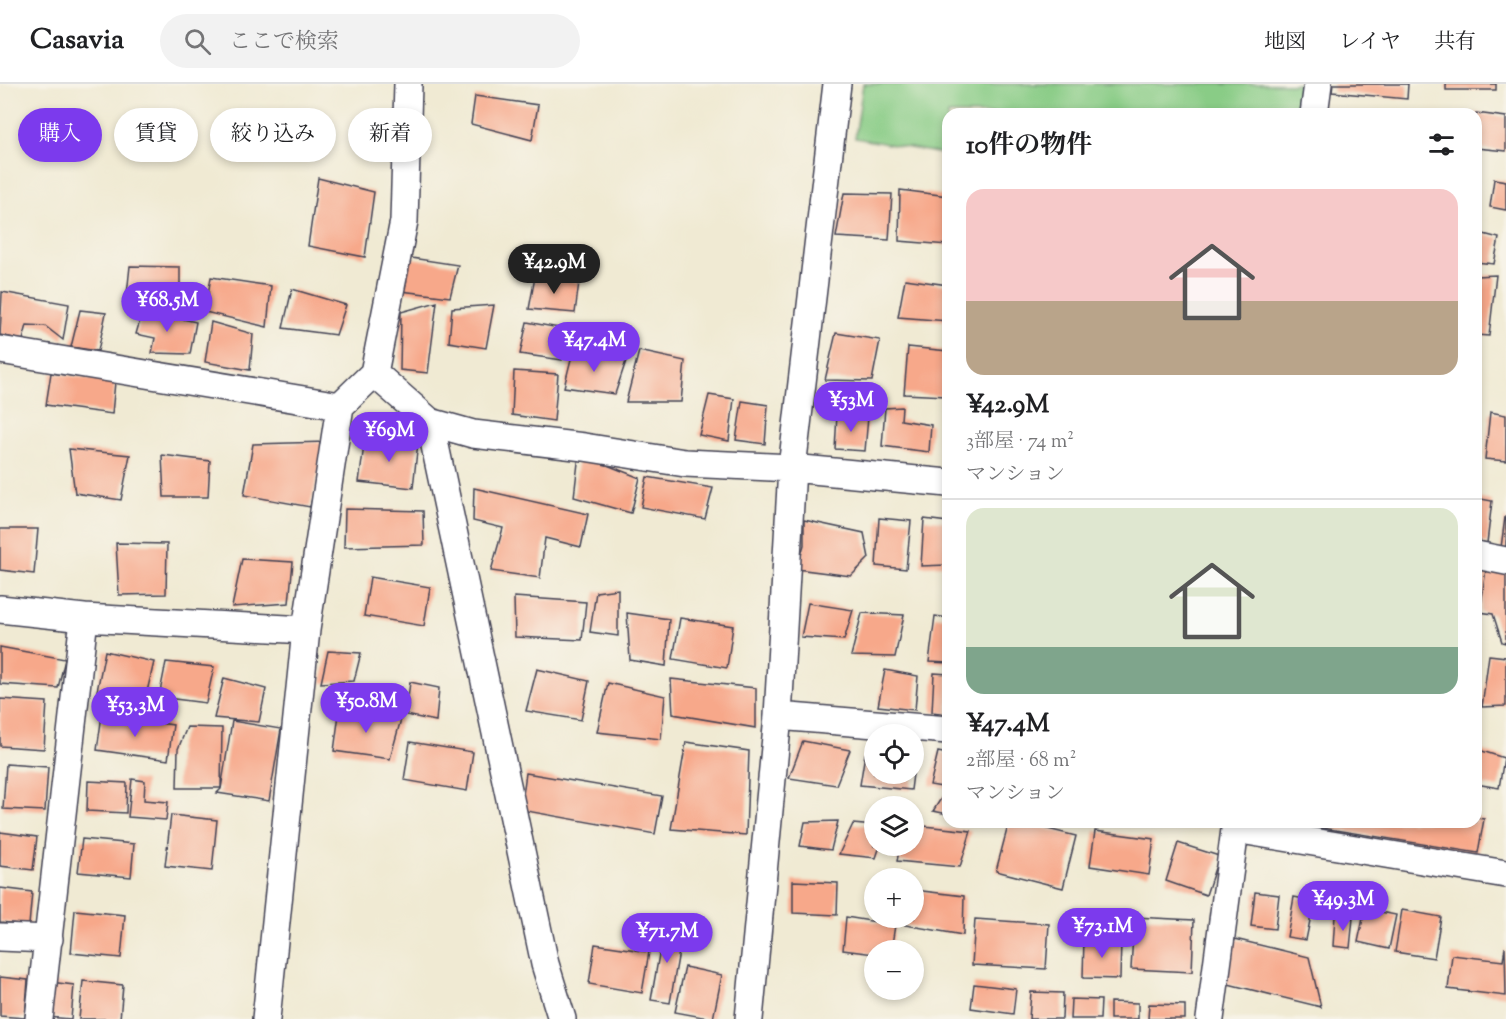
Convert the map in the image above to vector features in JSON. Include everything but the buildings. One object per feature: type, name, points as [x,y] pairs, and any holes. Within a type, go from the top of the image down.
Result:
[{"type":"street","points":[[266,1019],[306,630],[340,406],[374,373],[404,221],[408,84]]},
{"type":"street","points":[[749,1019],[778,716],[792,468],[837,84]]},
{"type":"street","points":[[1315,108],[1318,84]]},
{"type":"street","points":[[0,350],[340,406]]},
{"type":"street","points":[[374,373],[430,422],[473,434],[584,447],[685,463],[792,468],[942,482]]},
{"type":"street","points":[[430,422],[543,952],[562,1019]]},
{"type":"street","points":[[1482,556],[1506,561]]},
{"type":"street","points":[[0,609],[84,618],[306,630]]},
{"type":"street","points":[[39,1019],[84,618]]},
{"type":"street","points":[[778,716],[942,730]]},
{"type":"street","points":[[1210,1019],[1235,828]]},
{"type":"street","points":[[1246,828],[1506,874]]},
{"type":"street","points":[[0,937],[49,939]]},
{"type":"green space","points":[[863,84],[1303,84],[1300,108],[942,108],[942,154],[855,138]]}]
